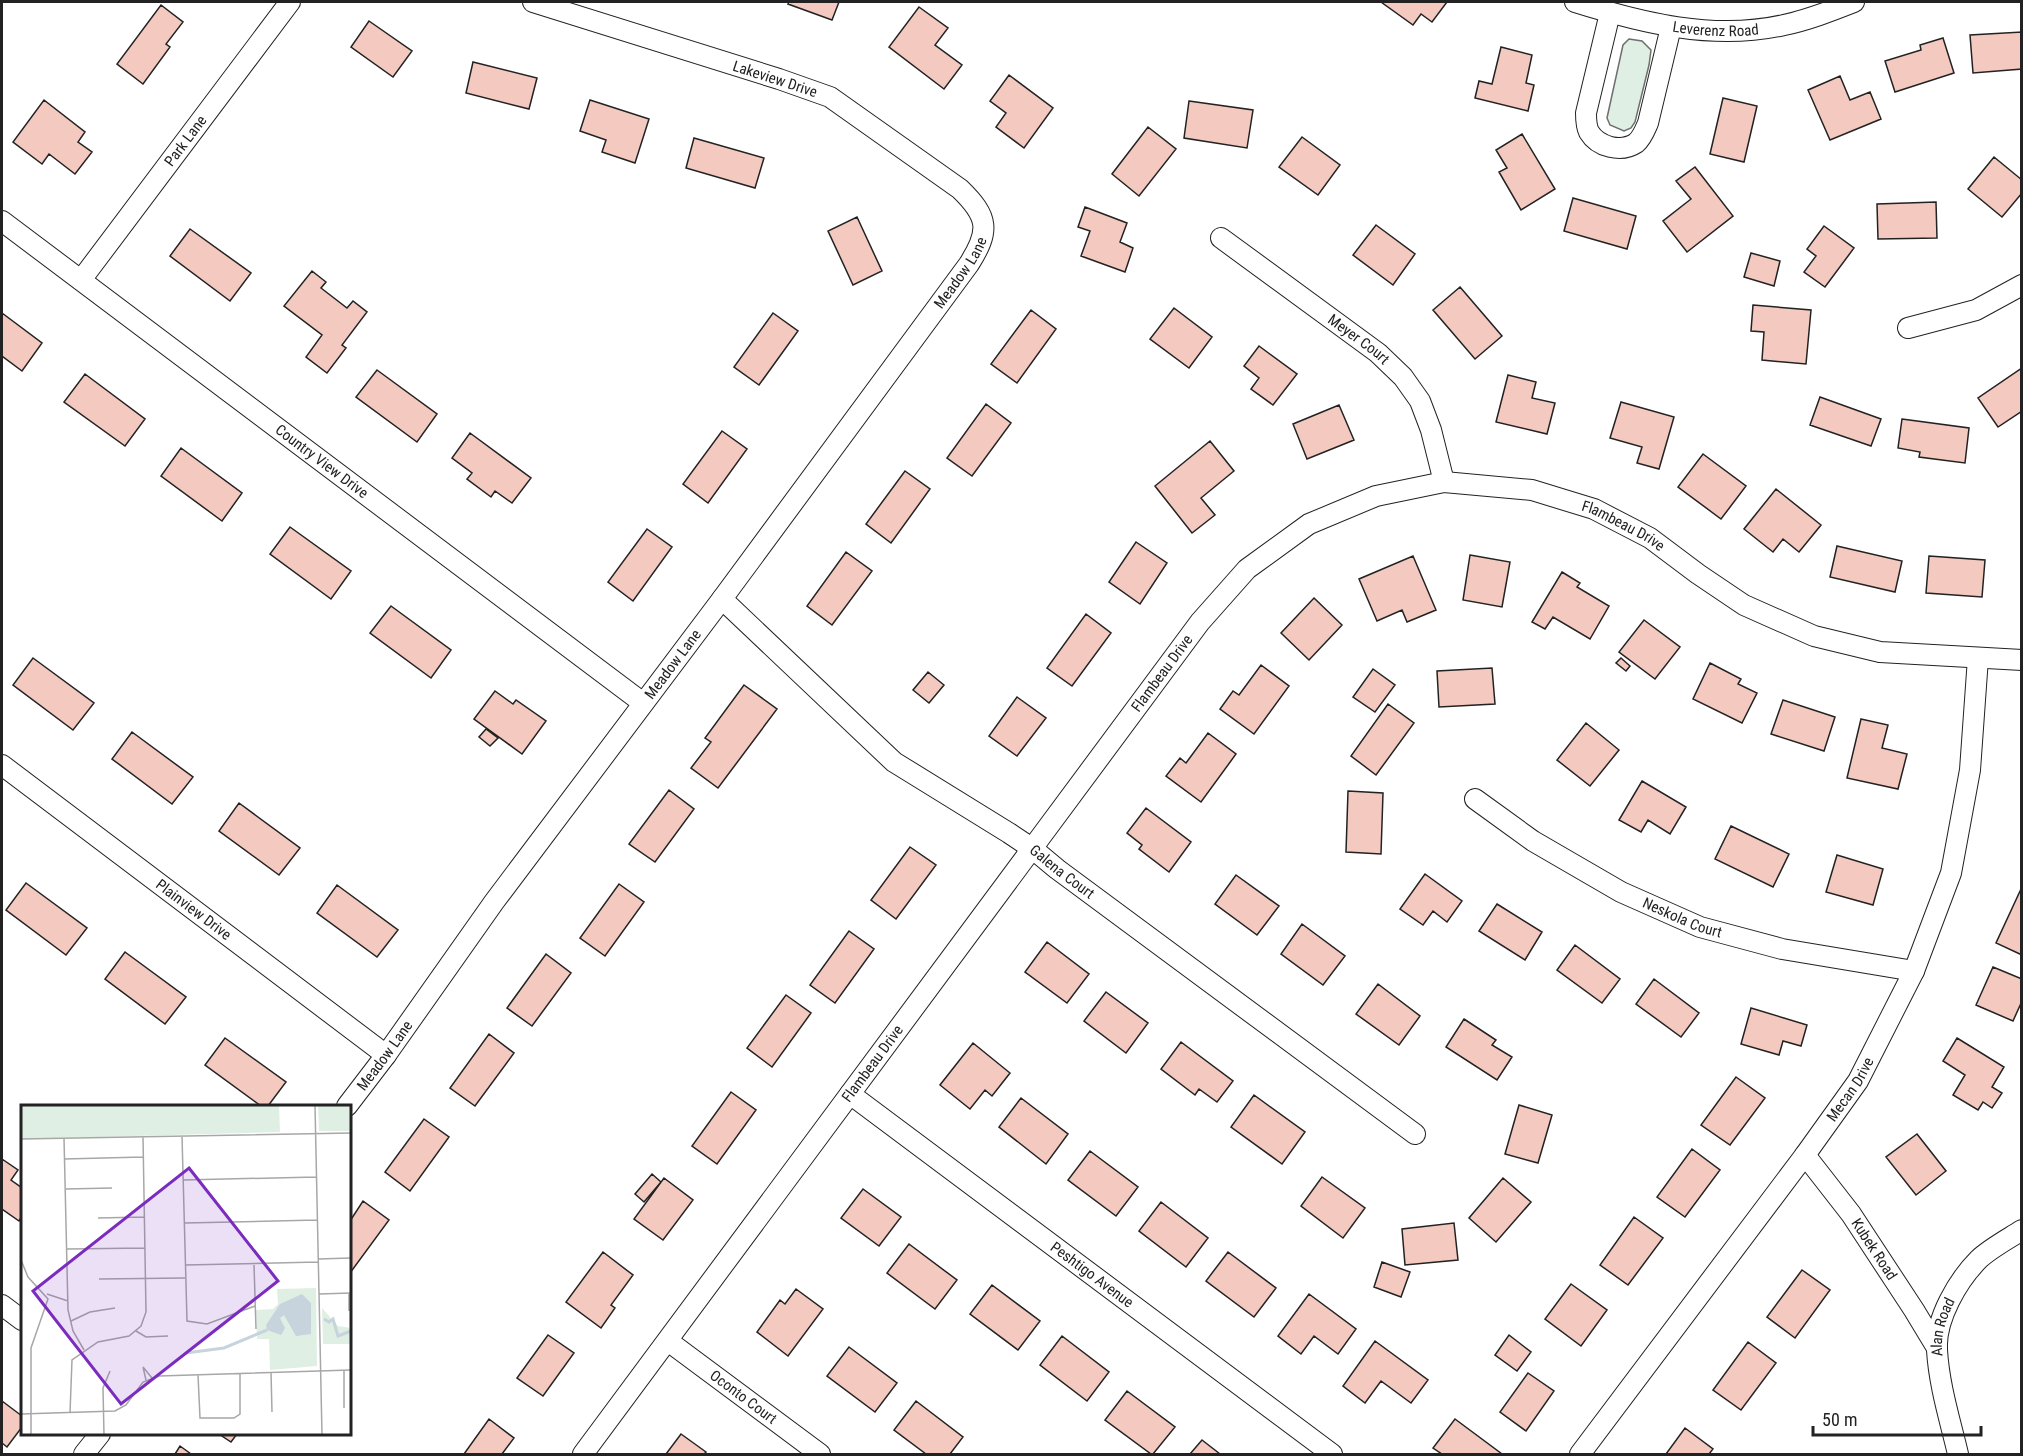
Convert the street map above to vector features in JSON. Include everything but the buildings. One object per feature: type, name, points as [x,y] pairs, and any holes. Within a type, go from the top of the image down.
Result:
[{"type":"street","name":"Park Lane","points":[[81,280],[291,2]]},
{"type":"street","name":"Lakeview Drive","points":[[533,2],[830,97],[960,189],[974,202],[984,218]]},
{"type":"street","name":"Leverenz Road","points":[[1575,2],[1610,13],[1671,27],[1706,31],[1773,27],[1816,17],[1854,2]]},
{"type":"street","points":[[1610,13],[1586,113],[1586,122],[1594,139],[1616,148],[1628,148],[1638,142],[1644,133],[1671,27]]},
{"type":"street","name":"Meadow Lane","points":[[348,1105],[494,902],[969,264],[981,246],[984,218]]},
{"type":"street","name":"Country View Drive","points":[[2,221],[643,703]]},
{"type":"street","name":"Meyer Court","points":[[1221,238],[1377,353],[1403,377],[1420,401],[1431,430],[1444,482]]},
{"type":"street","points":[[1908,328],[1976,310],[2022,285]]},
{"type":"street","name":"Flambeau Drive","points":[[583,1455],[1200,622],[1247,569],[1309,524],[1376,496],[1444,482],[1532,490],[1594,509],[1650,538],[1744,605],[1814,636],[1880,652],[2022,660]]},
{"type":"street","name":"Galena Court","points":[[722,598],[894,762],[1033,849],[1066,876],[1415,1134]]},
{"type":"street","name":"Mecan Drive","points":[[1580,1455],[1858,1081],[1914,971],[1950,873],[1970,770],[1978,658]]},
{"type":"street","name":"Plainview Drive","points":[[2,765],[386,1055]]},
{"type":"street","name":"Neskola Court","points":[[1475,799],[1533,840],[1621,892],[1700,927],[1782,949],[1914,971]]},
{"type":"street","name":"Peshtigo Avenue","points":[[850,1094],[1332,1455]]},
{"type":"street","name":"Kubek Road","points":[[1805,1155],[1851,1214],[1937,1348]]},
{"type":"street","name":"Alan Road","points":[[1958,1455],[1943,1389],[1937,1348],[1942,1318],[1954,1290],[1980,1259],[2022,1230]]},
{"type":"street","points":[[2,1305],[21,1319]]},
{"type":"street","name":"Oconto Court","points":[[668,1341],[819,1455]]},
{"type":"street","points":[[84,1455],[99,1435]]},
{"type":"green space","points":[[1629,39],[1642,41],[1651,50],[1635,122],[1631,128],[1624,131],[1610,125],[1607,118],[1623,45]]}]
